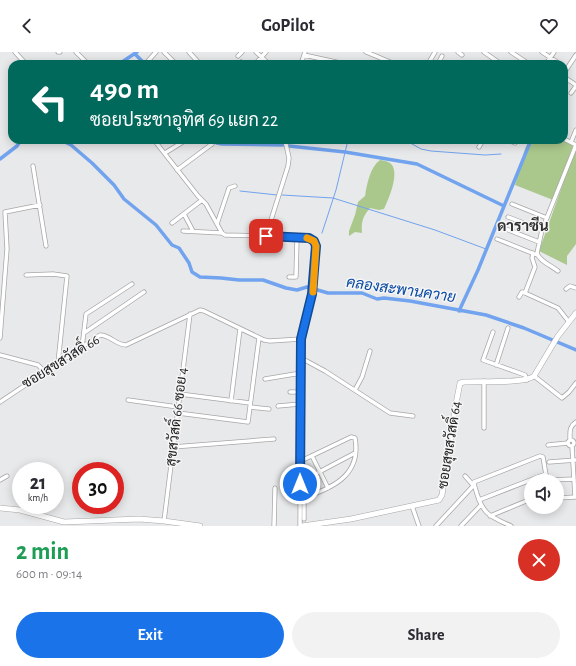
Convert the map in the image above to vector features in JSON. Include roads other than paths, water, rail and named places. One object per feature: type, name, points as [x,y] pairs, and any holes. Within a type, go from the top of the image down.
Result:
[{"type":"street","points":[[15,52],[22,60]]},
{"type":"street","points":[[76,52],[84,60]]},
{"type":"street","points":[[148,60],[156,52]]},
{"type":"street","points":[[164,52],[171,60]]},
{"type":"street","points":[[188,52],[196,60]]},
{"type":"street","points":[[238,56],[242,52]]},
{"type":"street","points":[[256,52],[264,60]]},
{"type":"street","points":[[260,60],[266,52]]},
{"type":"street","points":[[366,52],[385,60]]},
{"type":"street","points":[[458,52],[462,55]]},
{"type":"street","points":[[484,52],[495,60]]},
{"type":"street","points":[[511,52],[520,60]]},
{"type":"street","points":[[542,52],[554,60]]},
{"type":"street","points":[[548,60],[554,52]]},
{"type":"street","points":[[568,65],[576,55],[571,52]]},
{"type":"street","points":[[304,54],[323,60]]},
{"type":"street","points":[[440,60],[442,56]]},
{"type":"street","points":[[571,62],[576,66]]},
{"type":"street","points":[[571,93],[576,86]]},
{"type":"street","points":[[571,142],[576,130]]},
{"type":"street","points":[[537,254],[542,230],[576,145],[568,141]]},
{"type":"street","points":[[157,144],[202,200],[222,233]]},
{"type":"street","points":[[165,153],[180,144]]},
{"type":"street","points":[[178,170],[212,144]]},
{"type":"street","points":[[266,236],[288,166],[289,158],[286,144]]},
{"type":"street","points":[[33,166],[46,246]]},
{"type":"street","points":[[217,224],[229,188],[235,186]]},
{"type":"street","points":[[172,223],[202,200]]},
{"type":"street","points":[[512,204],[547,218]]},
{"type":"street","points":[[0,338],[7,249],[5,212],[40,205]]},
{"type":"street","points":[[184,214],[193,231]]},
{"type":"street","points":[[508,217],[542,230]]},
{"type":"street","points":[[506,229],[539,242]]},
{"type":"street","points":[[183,231],[222,233],[226,235],[309,238],[315,243],[312,294],[301,339],[301,526]]},
{"type":"street","points":[[289,277],[296,277],[297,238]]},
{"type":"street","points":[[497,239],[537,254],[541,259],[558,271]]},
{"type":"street","points":[[525,293],[535,267],[532,253]]},
{"type":"street","points":[[26,275],[53,274],[67,276],[58,363]]},
{"type":"street","points":[[82,347],[86,314],[132,284]]},
{"type":"street","points":[[566,289],[570,286],[576,288]]},
{"type":"street","points":[[84,333],[144,292]]},
{"type":"street","points":[[519,297],[522,292],[558,308],[569,322]]},
{"type":"street","name":"ซอยสุขสวัสดิ์ 66","points":[[0,402],[102,335],[126,345],[190,314],[202,310],[259,338],[270,341],[301,339]]},
{"type":"street","name":"ซอยสุขสวัสดิ์ 64","points":[[301,526],[322,525],[351,520],[437,501],[441,498],[459,386],[461,382],[527,380],[534,376],[558,336],[576,313]]},
{"type":"street","name":"สุขสวัสดิ์ 66 ซอย 4","points":[[164,521],[190,314]]},
{"type":"street","points":[[496,365],[508,328]]},
{"type":"street","points":[[231,400],[240,329]]},
{"type":"street","points":[[493,332],[484,360],[525,375],[527,380]]},
{"type":"street","points":[[178,414],[246,422],[248,420],[259,338]]},
{"type":"street","points":[[355,390],[362,377],[370,351]]},
{"type":"street","points":[[0,355],[38,365],[45,372]]},
{"type":"street","points":[[301,358],[390,413],[413,416]]},
{"type":"street","points":[[265,379],[301,373]]},
{"type":"street","points":[[534,376],[562,398],[576,383]]},
{"type":"street","points":[[484,381],[484,428]]},
{"type":"street","points":[[290,392],[301,392]]},
{"type":"street","points":[[180,394],[231,400],[269,409]]},
{"type":"street","points":[[128,400],[178,407]]},
{"type":"street","points":[[278,406],[300,404]]},
{"type":"street","points":[[564,498],[575,497],[574,460],[569,430],[575,423]]},
{"type":"street","points":[[302,498],[328,488],[342,480],[350,470],[355,453],[355,438],[353,437],[303,460]]},
{"type":"street","points":[[173,447],[274,438]]},
{"type":"street","points":[[548,445],[572,443]]},
{"type":"street","points":[[304,480],[355,453]]},
{"type":"street","points":[[312,456],[328,488]]},
{"type":"street","points":[[436,526],[474,485],[475,481],[540,456],[543,457],[546,474]]},
{"type":"street","points":[[549,462],[574,460]]},
{"type":"street","points":[[0,480],[7,476]]},
{"type":"street","points":[[465,476],[474,485],[485,512],[511,526]]},
{"type":"street","points":[[564,479],[575,479]]},
{"type":"street","points":[[479,500],[524,483]]},
{"type":"street","points":[[274,526],[275,488]]},
{"type":"street","points":[[302,498],[304,519]]},
{"type":"street","points":[[490,516],[524,502]]},
{"type":"street","points":[[461,526],[481,505]]},
{"type":"street","points":[[412,506],[419,526]]},
{"type":"street","points":[[0,508],[20,510],[64,522],[84,524],[118,520],[150,520],[200,526]]},
{"type":"street","points":[[118,520],[118,526]]},
{"type":"street","points":[[150,520],[150,526]]},
{"type":"waterway","points":[[125,60],[137,52]]},
{"type":"waterway","points":[[135,54],[141,60]]},
{"type":"waterway","points":[[0,159],[18,144]]},
{"type":"waterway","name":"คลองสะพานควาย","points":[[69,144],[92,163],[114,185],[124,199],[156,225],[172,245],[179,248],[189,263],[192,272],[200,277],[263,280],[297,290],[307,287],[328,293],[362,293],[377,299],[384,298],[410,301],[486,315],[524,328],[576,350]]},
{"type":"waterway","points":[[222,144],[283,145]]},
{"type":"waterway","points":[[322,233],[336,190],[347,144]]},
{"type":"waterway","points":[[412,144],[421,149],[431,151],[485,155],[501,154]]},
{"type":"waterway","points":[[459,311],[478,270],[529,144]]},
{"type":"waterway","points":[[289,146],[345,152],[417,164],[504,206]]},
{"type":"waterway","points":[[240,191],[277,195]]},
{"type":"waterway","points":[[282,195],[333,198],[435,230],[486,249]]},
{"type":"district","name":"ดาราซีน","points":[[523,226]]}]
